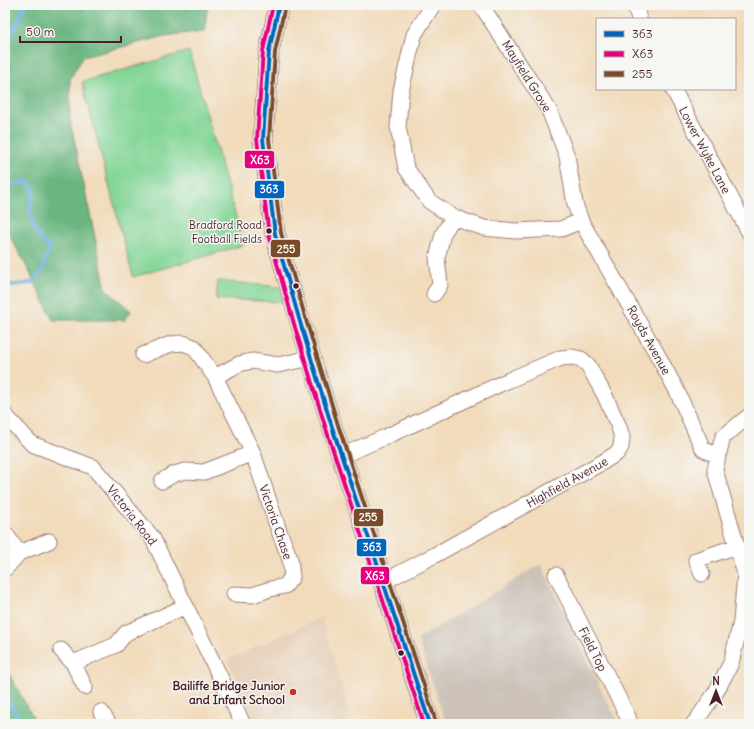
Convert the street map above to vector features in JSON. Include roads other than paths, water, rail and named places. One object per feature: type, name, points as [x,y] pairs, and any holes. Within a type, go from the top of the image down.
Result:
[{"type":"main road","points":[[279,5],[269,51],[263,139],[275,234],[341,456],[430,724]]},
{"type":"street","points":[[433,5],[414,35],[401,90],[398,127],[406,168],[429,201],[453,217],[484,228],[516,231],[561,229],[581,221]]},
{"type":"street","name":"Mayfield Grove","points":[[481,5],[549,110],[567,156],[575,204],[581,221]]},
{"type":"street","points":[[638,5],[637,12],[639,18]]},
{"type":"street","name":"Lower Wyke Lane","points":[[674,90],[749,232]]},
{"type":"street","points":[[434,294],[440,285],[437,258],[443,234],[453,217]]},
{"type":"street","name":"Royds Avenue","points":[[581,221],[660,360],[704,449],[718,456]]},
{"type":"street","name":"Victoria Chase","points":[[143,355],[171,344],[183,343],[194,347],[215,377],[252,453],[290,559],[292,577],[285,586],[253,595],[234,594]]},
{"type":"street","name":"Highfield Avenue","points":[[341,456],[561,358],[572,357],[581,359],[588,365],[620,427],[622,437],[621,447],[616,453],[603,462],[383,582]]},
{"type":"street","points":[[215,377],[239,364],[252,361],[278,365],[311,358]]},
{"type":"street","name":"Victoria Road","points":[[5,416],[32,444],[93,467],[152,537],[243,724]]},
{"type":"street","points":[[692,724],[696,721],[716,692],[732,663],[742,622],[745,574],[715,470],[723,437],[749,416]]},
{"type":"street","points":[[162,481],[174,474],[185,471],[204,472],[252,453]]},
{"type":"street","points":[[5,533],[18,552]]},
{"type":"street","points":[[5,569],[18,552],[49,542]]},
{"type":"street","points":[[702,574],[693,553],[737,546]]},
{"type":"street","name":"Field Top","points":[[556,575],[628,716],[630,724]]},
{"type":"street","points":[[73,663],[116,645],[126,633],[186,606]]},
{"type":"street","points":[[62,650],[73,663],[85,687]]},
{"type":"waterway","points":[[5,43],[19,20],[24,5]]},
{"type":"waterway","points":[[5,184],[11,185],[26,181],[34,189],[30,210],[33,227],[38,236],[49,247],[43,267],[39,275],[31,283],[13,285],[5,283]]},
{"type":"waterway","points":[[5,696],[22,724]]},
{"type":"place","name":"Bradford Road Football Fields","points":[[269,231]]},
{"type":"place","name":"Bailiffe Bridge Junior and Infant School","points":[[293,692]]}]
